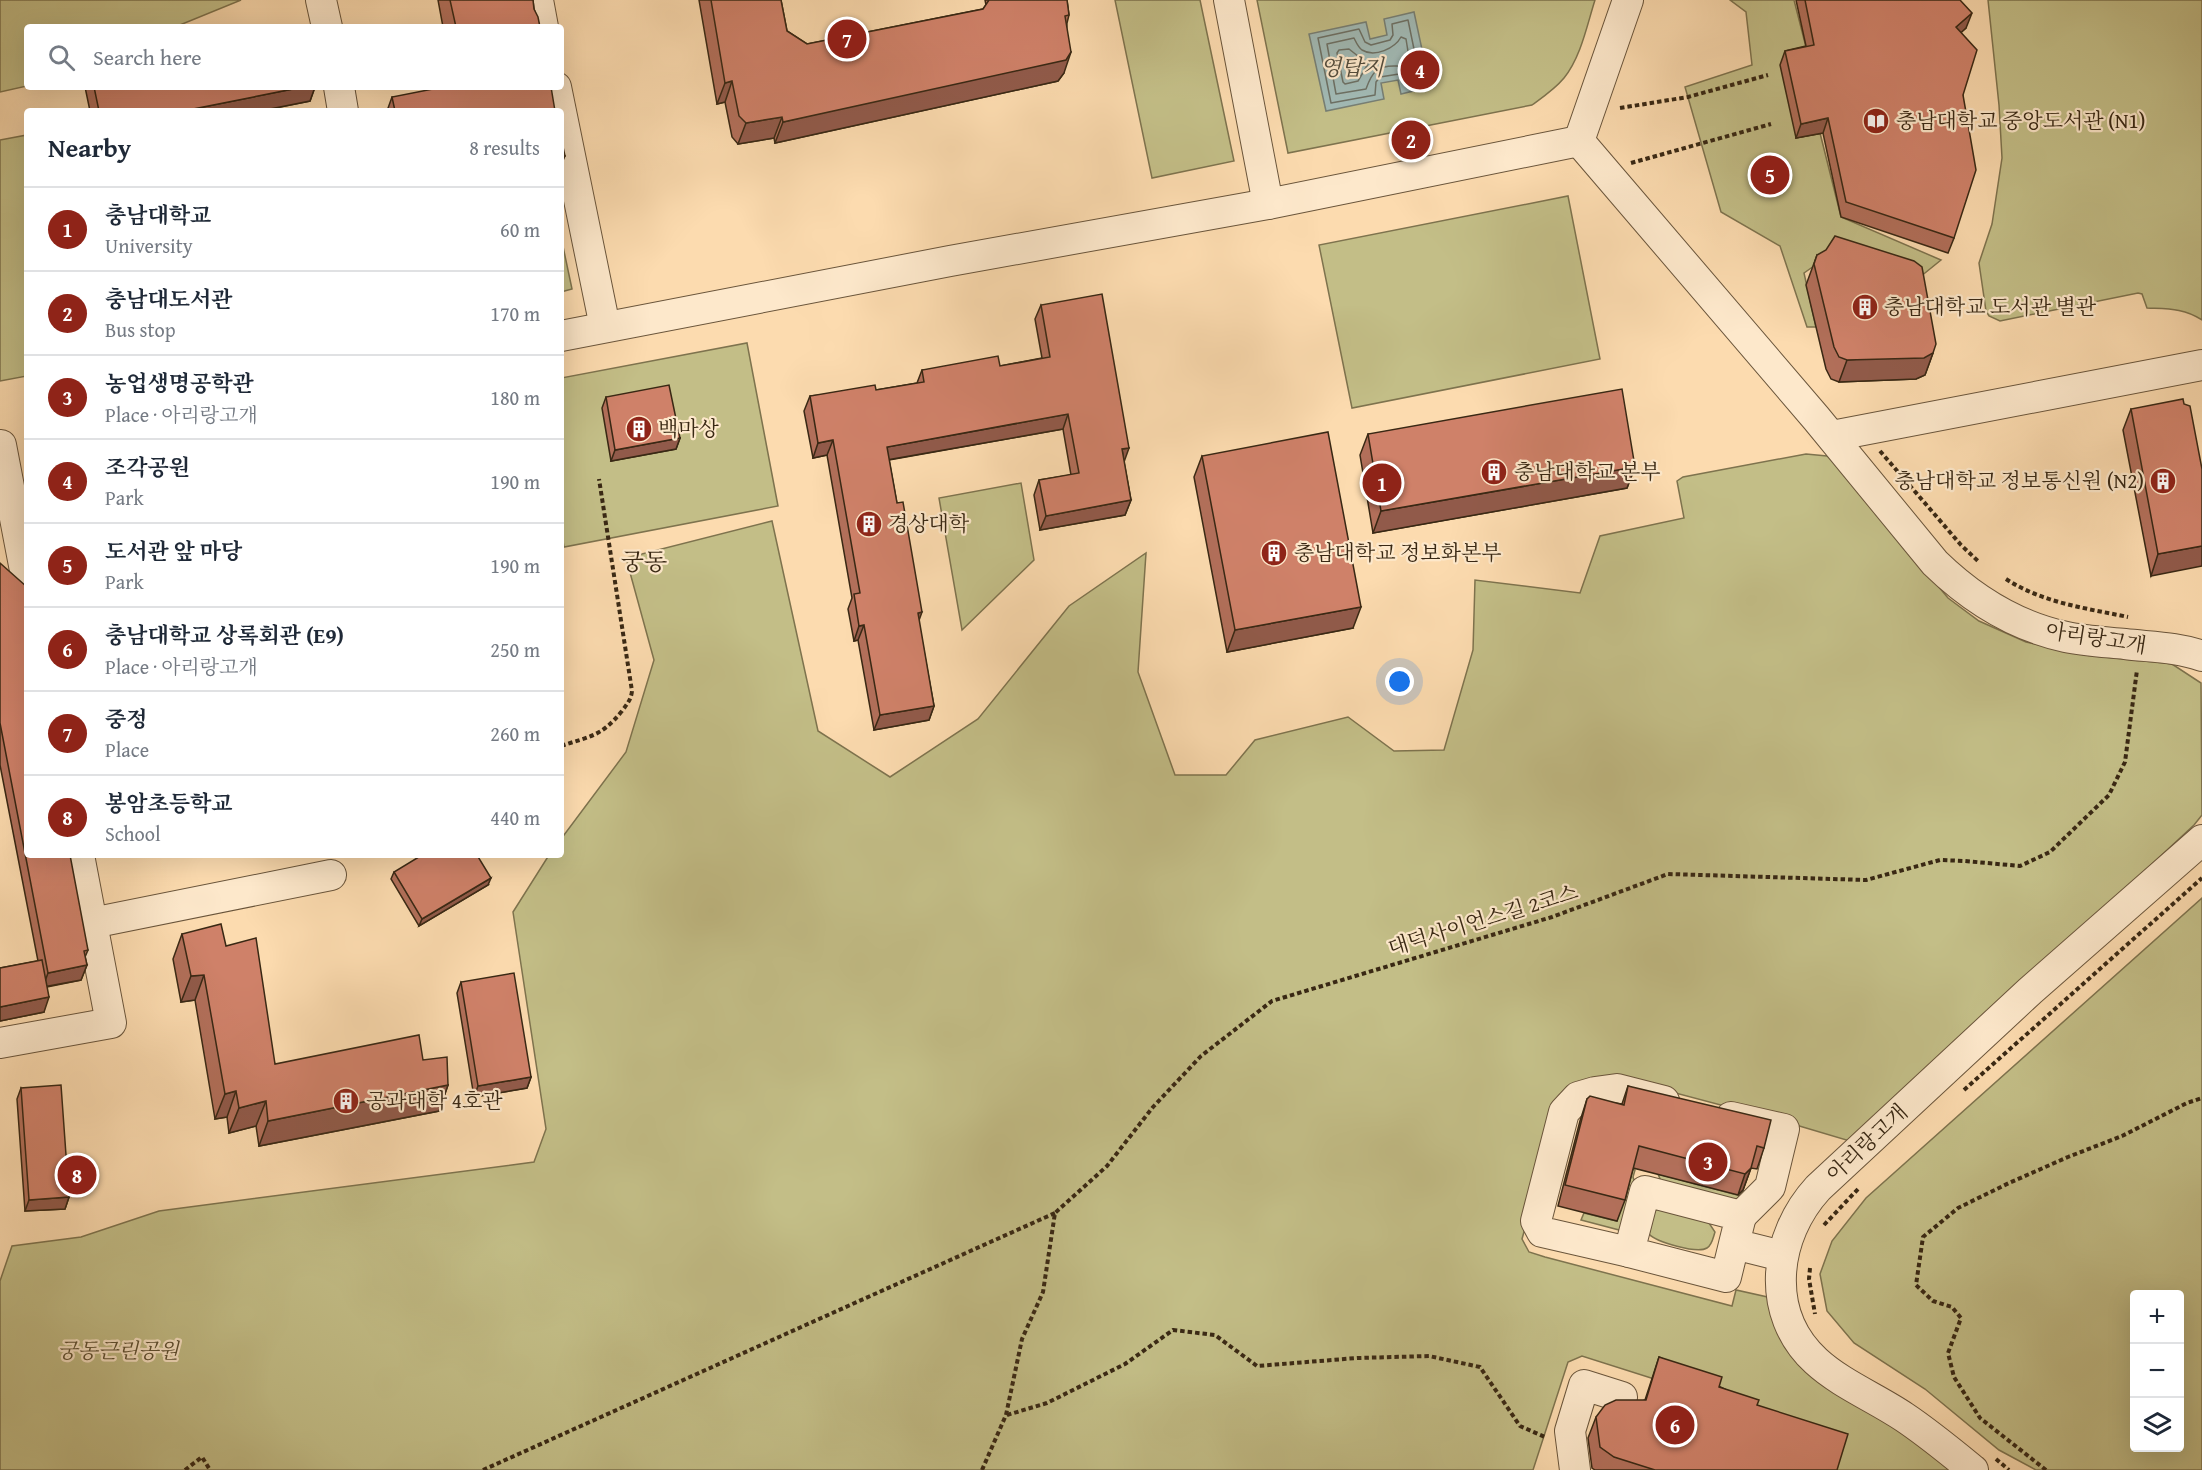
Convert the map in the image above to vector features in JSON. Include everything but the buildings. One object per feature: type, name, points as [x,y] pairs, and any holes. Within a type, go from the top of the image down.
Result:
[{"type":"street","points":[[321,0],[326,24]]},
{"type":"street","points":[[538,0],[542,24]]},
{"type":"street","points":[[1228,0],[1268,204]]},
{"type":"street","points":[[564,335],[931,265],[1268,204],[1579,141],[1628,0]]},
{"type":"street","points":[[340,90],[343,108]]},
{"type":"street","points":[[556,90],[559,108]]},
{"type":"street","name":"아리랑고개","points":[[1579,141],[1832,436],[1935,563],[1955,582],[1992,608],[2027,625],[2067,637],[2181,650],[2202,656]]},
{"type":"street","points":[[564,152],[571,209],[605,327]]},
{"type":"street","points":[[1832,436],[2202,365]]},
{"type":"street","points":[[9,444],[24,558]]},
{"type":"street","name":"아리랑고개","points":[[1982,1463],[1905,1418],[1815,1360],[1794,1333],[1788,1317],[1781,1287],[1782,1256],[1800,1213],[1818,1188],[2030,991],[2202,840]]},
{"type":"street","points":[[0,1043],[111,1023],[80,858]]},
{"type":"street","points":[[92,923],[332,875]]},
{"type":"street","points":[[1617,1089],[1784,1130],[1770,1187],[1738,1230],[1726,1277],[1542,1232],[1536,1221],[1564,1112],[1578,1097],[1617,1089]]},
{"type":"street","points":[[1629,1252],[1645,1191],[1738,1230],[1782,1256]]},
{"type":"street","points":[[1573,1457],[1570,1431],[1584,1385],[1622,1397]]},
{"type":"path","points":[[1620,108],[1688,97],[1768,75]]},
{"type":"path","points":[[1631,163],[1771,124]]},
{"type":"path","points":[[1872,443],[1961,545],[1979,562]]},
{"type":"path","points":[[564,745],[602,732],[609,727],[632,699],[599,478]]},
{"type":"path","points":[[2006,579],[2022,590],[2054,602],[2138,619]]},
{"type":"path","name":"대덕사이언스길 2코스","points":[[483,1470],[1055,1213],[1107,1166],[1153,1107],[1201,1056],[1272,1001],[1552,917],[1668,874],[1866,879],[1940,861],[2020,866],[2050,852],[2109,795],[2125,762],[2138,667]]},
{"type":"path","points":[[1957,1096],[2202,878]]},
{"type":"path","points":[[2046,1470],[1980,1418],[1954,1377],[1948,1353],[1961,1318],[1952,1307],[1933,1301],[1916,1285],[1923,1237],[1958,1208],[2202,1098]]},
{"type":"path","points":[[1821,1231],[1864,1183]]},
{"type":"path","points":[[982,1470],[1006,1415],[1022,1339],[1043,1292],[1055,1213]]},
{"type":"path","points":[[1810,1268],[1809,1279],[1816,1321]]},
{"type":"path","points":[[1006,1415],[1047,1402],[1125,1364],[1173,1330],[1215,1335],[1257,1366],[1357,1358],[1429,1356],[1480,1367],[1520,1426],[1544,1436],[1573,1457]]},
{"type":"path","points":[[185,1470],[202,1457],[210,1470]]},
{"type":"path","points":[[1982,1463],[2009,1470]]},
{"type":"green space","points":[[0,0],[241,0],[182,24],[24,24],[24,87],[0,92]]},
{"type":"green space","points":[[1115,0],[1200,0],[1234,161],[1152,178]]},
{"type":"green space","points":[[1257,0],[1595,0],[1583,40],[1570,70],[1557,86],[1532,105],[1288,153]]},
{"type":"green space","points":[[1730,0],[1794,0],[1809,59],[1796,138],[1820,133],[1841,217],[1941,260],[1920,277],[1827,257],[1804,273],[1816,327],[1807,327],[1780,246],[1721,212],[1685,87],[1752,65],[1746,12]]},
{"type":"green space","points":[[1988,0],[2202,0],[2202,320],[2182,311],[2147,308],[2142,294],[2138,293],[2000,321],[1989,316],[1986,311],[1979,263],[1992,224],[2002,158]]},
{"type":"green space","points":[[24,136],[24,377],[0,381],[0,140]]},
{"type":"green space","points":[[1568,196],[1600,359],[1352,408],[1319,245]]},
{"type":"green space","points":[[564,251],[572,289],[564,291]]},
{"type":"green space","points":[[747,343],[778,506],[564,547],[564,377]]},
{"type":"green space","name":"궁동근린공원","points":[[1806,454],[1827,456],[1948,598],[1979,621],[2026,642],[2085,655],[2172,664],[2201,683],[2202,815],[2194,825],[1853,1142],[1623,1079],[1560,1102],[1522,1239],[1529,1252],[1732,1306],[1736,1290],[1772,1298],[1897,1425],[1954,1470],[1836,1470],[1714,1398],[1582,1356],[1568,1362],[1533,1470],[0,1470],[0,1281],[12,1246],[81,1237],[159,1211],[534,1162],[546,1129],[513,912],[547,858],[564,858],[564,835],[626,752],[654,660],[626,558],[772,521],[818,731],[890,777],[978,719],[1069,606],[1146,553],[1138,672],[1175,775],[1226,775],[1255,740],[1348,717],[1394,751],[1444,750],[1473,650],[1475,580],[1580,593],[1600,536],[1684,518],[1677,481],[1683,477]]},
{"type":"green space","points":[[1021,483],[1034,560],[962,630],[939,498]]},
{"type":"green space","points":[[2202,898],[2202,1470],[2036,1470],[1999,1450],[1925,1389],[1854,1343],[1827,1311],[1820,1274],[1832,1241],[1866,1198]]},
{"type":"green space","points":[[1631,1169],[1635,1170],[1633,1177],[1635,1183],[1623,1231],[1581,1220],[1584,1213],[1617,1221]]},
{"type":"green space","points":[[1658,1174],[1741,1196],[1736,1200],[1661,1181]]},
{"type":"green space","points":[[1662,1208],[1707,1220],[1715,1232],[1710,1245],[1702,1249],[1686,1248],[1649,1234],[1655,1210]]},
{"type":"water","name":"영탑지","points":[[1414,12],[1430,87],[1401,94],[1398,80],[1381,83],[1384,99],[1326,111],[1309,34],[1366,22],[1370,39],[1387,35],[1384,19]]},
{"type":"place","name":"중정","points":[[847,39]]},
{"type":"place","name":"조각공원","points":[[1420,70]]},
{"type":"place","name":"충남대학교 중앙도서관 (N1)","points":[[1876,121]]},
{"type":"place","name":"충남대도서관","points":[[1411,140]]},
{"type":"place","name":"도서관 앞 마당","points":[[1770,175]]},
{"type":"place","name":"충남대학교 도서관 별관","points":[[1865,307]]},
{"type":"place","name":"백마상","points":[[639,429]]},
{"type":"place","name":"충남대학교 본부","points":[[1494,472]]},
{"type":"place","name":"충남대학교 정보통신원 (N2)","points":[[2163,481]]},
{"type":"place","name":"충남대학교","points":[[1382,483]]},
{"type":"place","name":"경상대학","points":[[869,524]]},
{"type":"place","name":"충남대학교 정보화본부","points":[[1274,553]]},
{"type":"place","name":"공과대학 4호관","points":[[346,1101]]},
{"type":"place","name":"농업생명공학관","points":[[1708,1162]]},
{"type":"place","name":"봉암초등학교","points":[[77,1175]]},
{"type":"place","name":"충남대학교 상록회관 (E9)","points":[[1675,1425]]},
{"type":"district","name":"궁동","points":[[644,562]]}]
